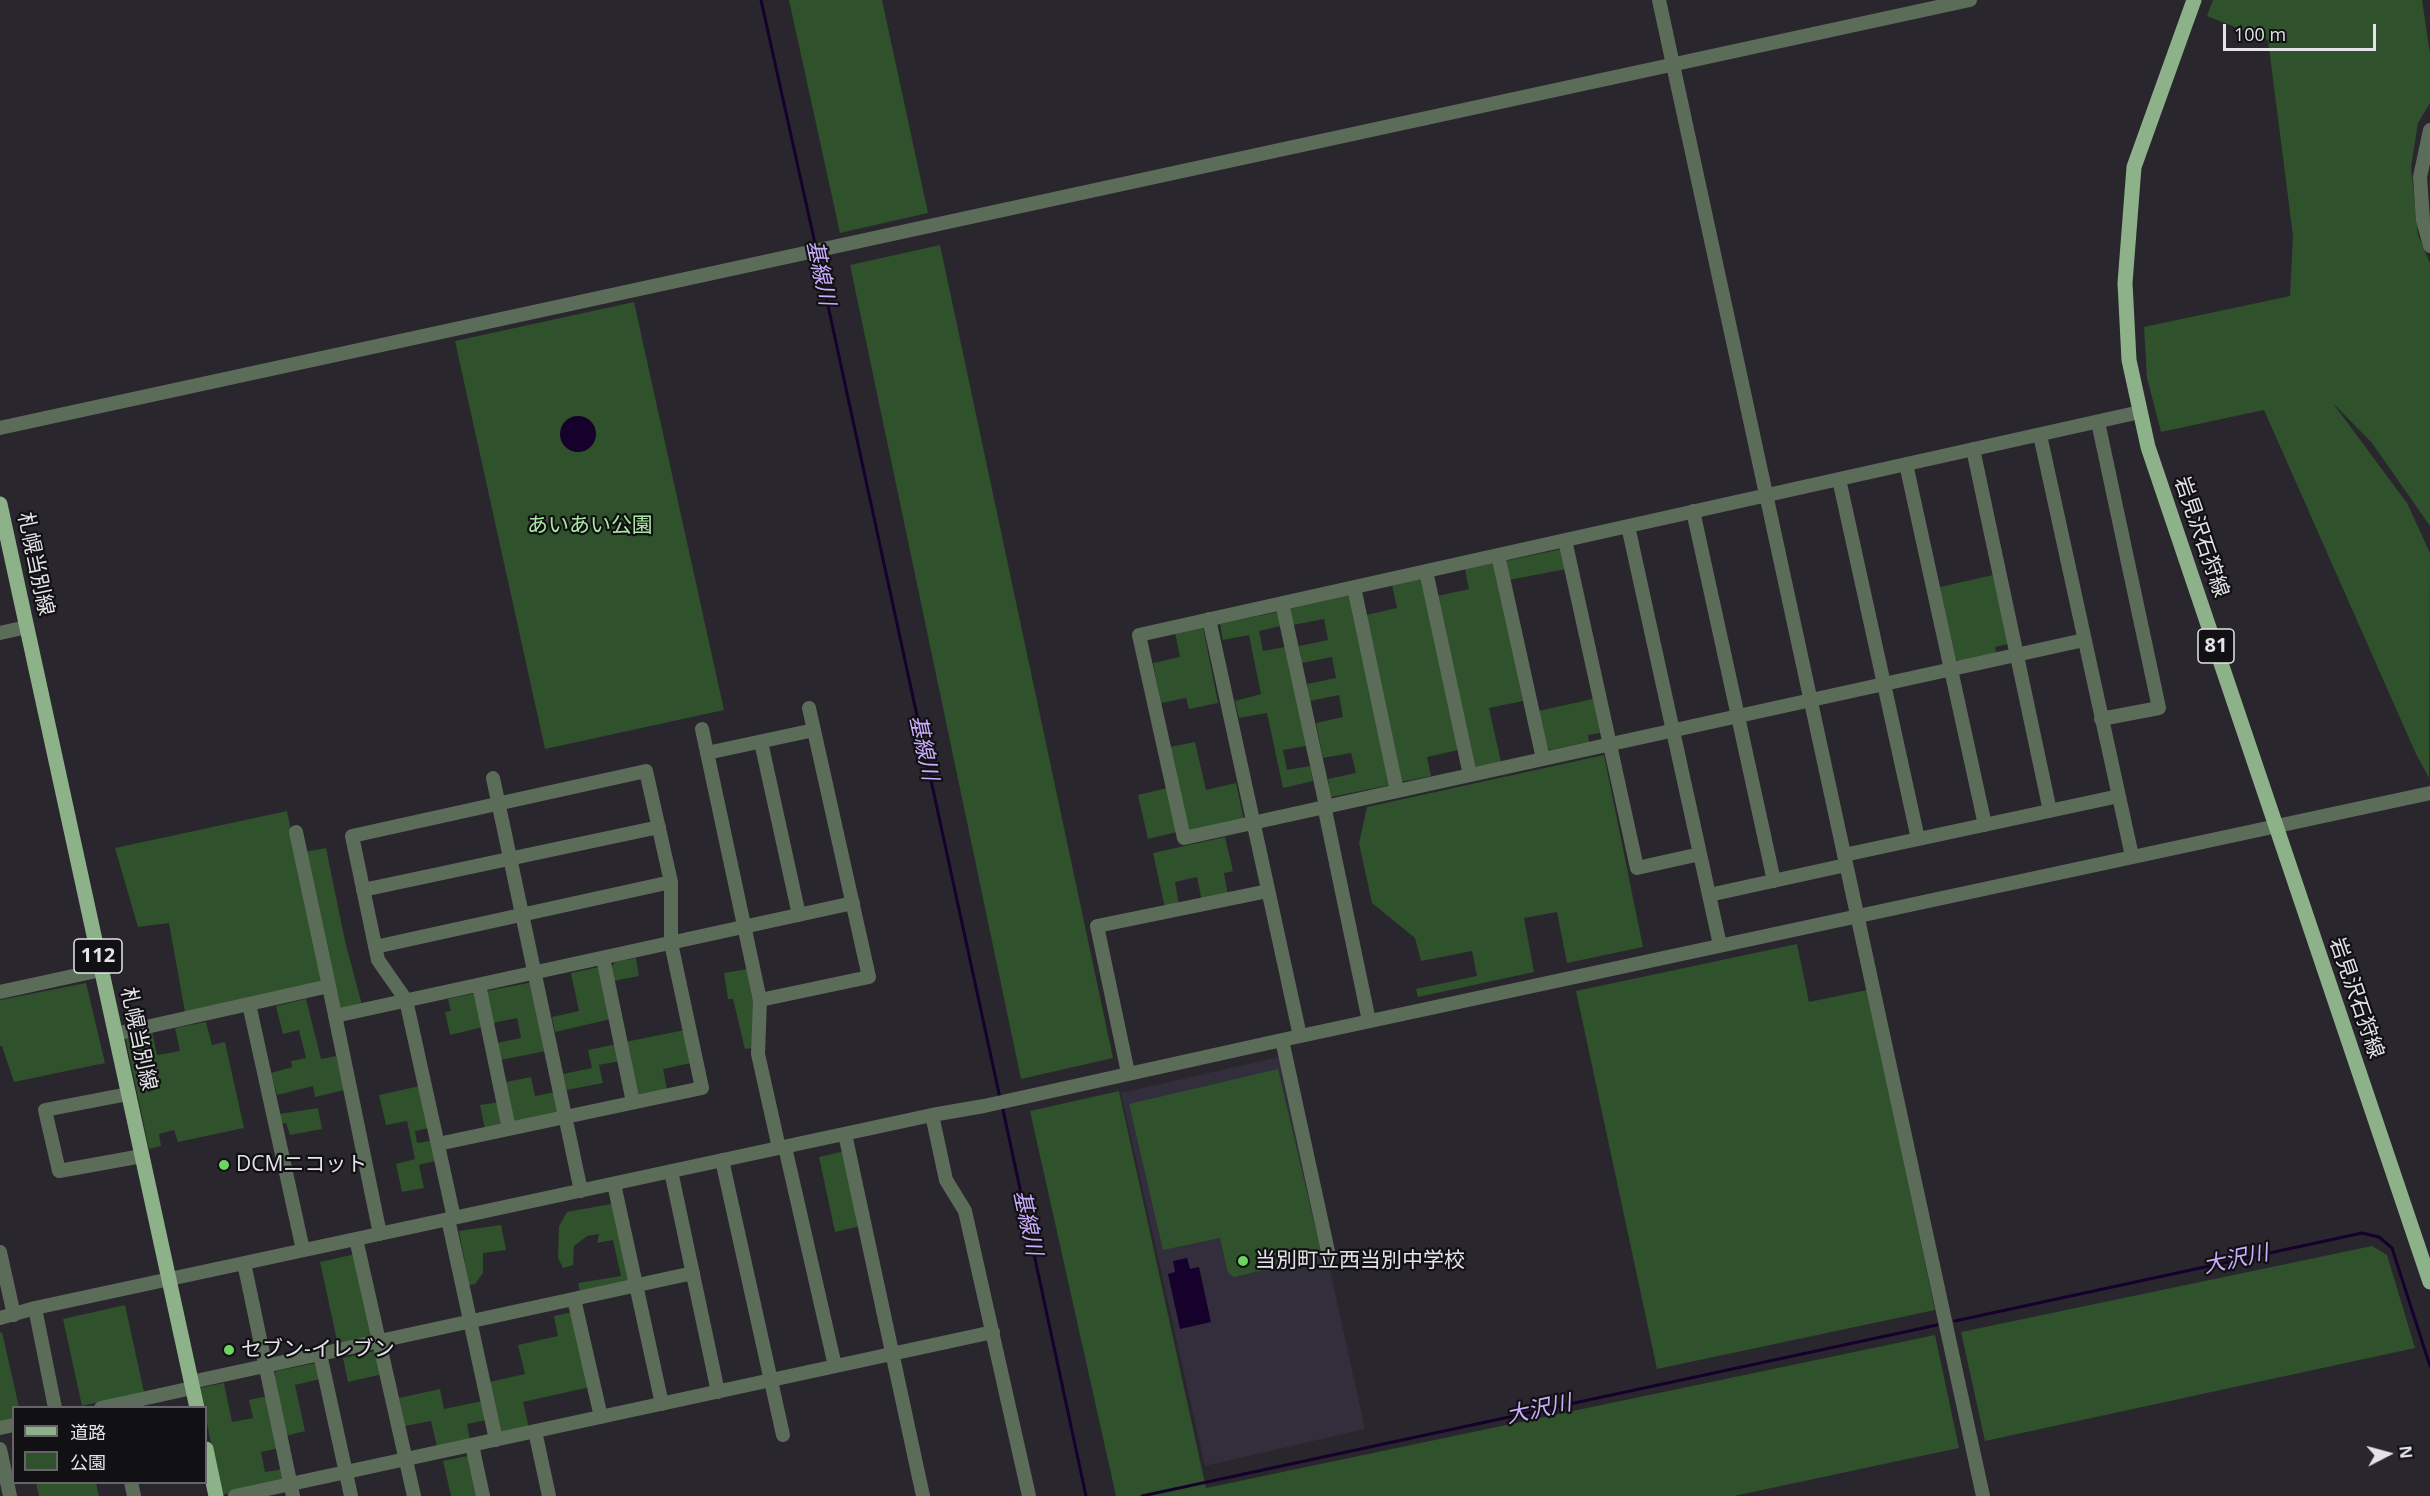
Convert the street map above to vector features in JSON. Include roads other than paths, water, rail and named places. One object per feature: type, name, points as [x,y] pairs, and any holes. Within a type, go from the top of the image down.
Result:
[{"type":"main road","name":"岩見沢石狩線","points":[[2194,0],[2134,167],[2125,283],[2128,360],[2148,447],[2430,1282]]},
{"type":"main road","name":"札幌当別線","points":[[0,504],[196,1406]]},
{"type":"main road","points":[[207,1454],[216,1496]]},
{"type":"street","points":[[1659,0],[1983,1496]]},
{"type":"street","points":[[0,428],[840,248],[1970,0]]},
{"type":"street","points":[[2430,130],[2420,177],[2423,220],[2430,246]]},
{"type":"street","points":[[2084,640],[1184,838],[1138,635],[2140,412]]},
{"type":"street","points":[[2098,422],[2159,708],[2102,719]]},
{"type":"street","points":[[2040,435],[2132,856]]},
{"type":"street","points":[[1973,449],[2049,811]]},
{"type":"street","points":[[1906,464],[1985,825]]},
{"type":"street","points":[[1839,479],[1918,839]]},
{"type":"street","points":[[1694,511],[1774,881]]},
{"type":"street","points":[[1628,526],[1720,945]]},
{"type":"street","points":[[1565,540],[1637,868],[1700,854]]},
{"type":"street","points":[[1498,555],[1543,759]]},
{"type":"street","points":[[1426,571],[1470,775]]},
{"type":"street","points":[[1354,587],[1397,791]]},
{"type":"street","points":[[1281,603],[1326,806],[1369,1021]]},
{"type":"street","points":[[1209,619],[1300,1036]]},
{"type":"street","points":[[0,633],[27,627]]},
{"type":"street","points":[[759,1000],[869,977],[809,708]]},
{"type":"street","points":[[702,729],[759,1000],[758,1054],[835,1366]]},
{"type":"street","points":[[707,753],[814,730]]},
{"type":"street","points":[[761,742],[799,915]]},
{"type":"street","points":[[438,1144],[702,1088],[670,943],[671,882],[646,771],[352,836],[378,960],[406,1000],[438,1144],[496,1440]]},
{"type":"street","points":[[493,778],[581,1191]]},
{"type":"street","points":[[0,1252],[7,1317],[35,1308],[169,1279],[782,1147],[1023,1098],[1128,1073],[2430,793]]},
{"type":"street","points":[[1709,895],[1774,881],[1918,839],[2119,796]]},
{"type":"street","points":[[363,890],[658,827]]},
{"type":"street","points":[[296,832],[380,1234]]},
{"type":"street","points":[[375,947],[671,882]]},
{"type":"street","points":[[1128,1073],[1097,926],[1268,891]]},
{"type":"street","points":[[334,1016],[853,903]]},
{"type":"street","points":[[603,958],[633,1102]]},
{"type":"street","points":[[0,992],[101,970]]},
{"type":"street","points":[[479,985],[509,1129]]},
{"type":"street","points":[[115,1034],[329,986]]},
{"type":"street","points":[[249,1004],[303,1251]]},
{"type":"street","points":[[1282,1040],[1329,1256]]},
{"type":"street","points":[[128,1094],[45,1110],[59,1171],[142,1156]]},
{"type":"street","points":[[933,1115],[946,1180],[965,1211],[1029,1496]]},
{"type":"street","points":[[845,1134],[923,1496]]},
{"type":"street","points":[[722,1160],[783,1435]]},
{"type":"street","points":[[671,1171],[718,1392]]},
{"type":"street","points":[[614,1184],[662,1404]]},
{"type":"street","points":[[356,1239],[414,1496]]},
{"type":"street","points":[[244,1263],[292,1490]]},
{"type":"street","points":[[110,1406],[265,1366],[693,1273]]},
{"type":"street","points":[[574,1299],[601,1417]]},
{"type":"street","points":[[35,1308],[55,1406]]},
{"type":"street","points":[[235,1496],[292,1490],[346,1472],[993,1332]]},
{"type":"street","points":[[320,1354],[351,1496]]},
{"type":"street","points":[[535,1431],[549,1496]]},
{"type":"street","points":[[472,1445],[483,1496]]},
{"type":"street","points":[[0,1449],[10,1496]]},
{"type":"waterway","name":"基線川","points":[[761,0],[816,248]]},
{"type":"waterway","name":"基線川","points":[[817,255],[1000,1098]]},
{"type":"waterway","name":"基線川","points":[[1002,1105],[1086,1496]]},
{"type":"waterway","name":"大沢川","points":[[1955,1321],[2362,1233],[2379,1237],[2392,1248],[2430,1366]]},
{"type":"waterway","name":"大沢川","points":[[1142,1496],[1937,1325]]},
{"type":"place","name":"DCMニコット","points":[[224,1165]]},
{"type":"place","name":"当別町立西当別中学校","points":[[1243,1261]]},
{"type":"place","name":"セブン-イレブン","points":[[229,1350]]},
{"type":"park label","name":"あいあい公園","points":[[590,526]]}]
